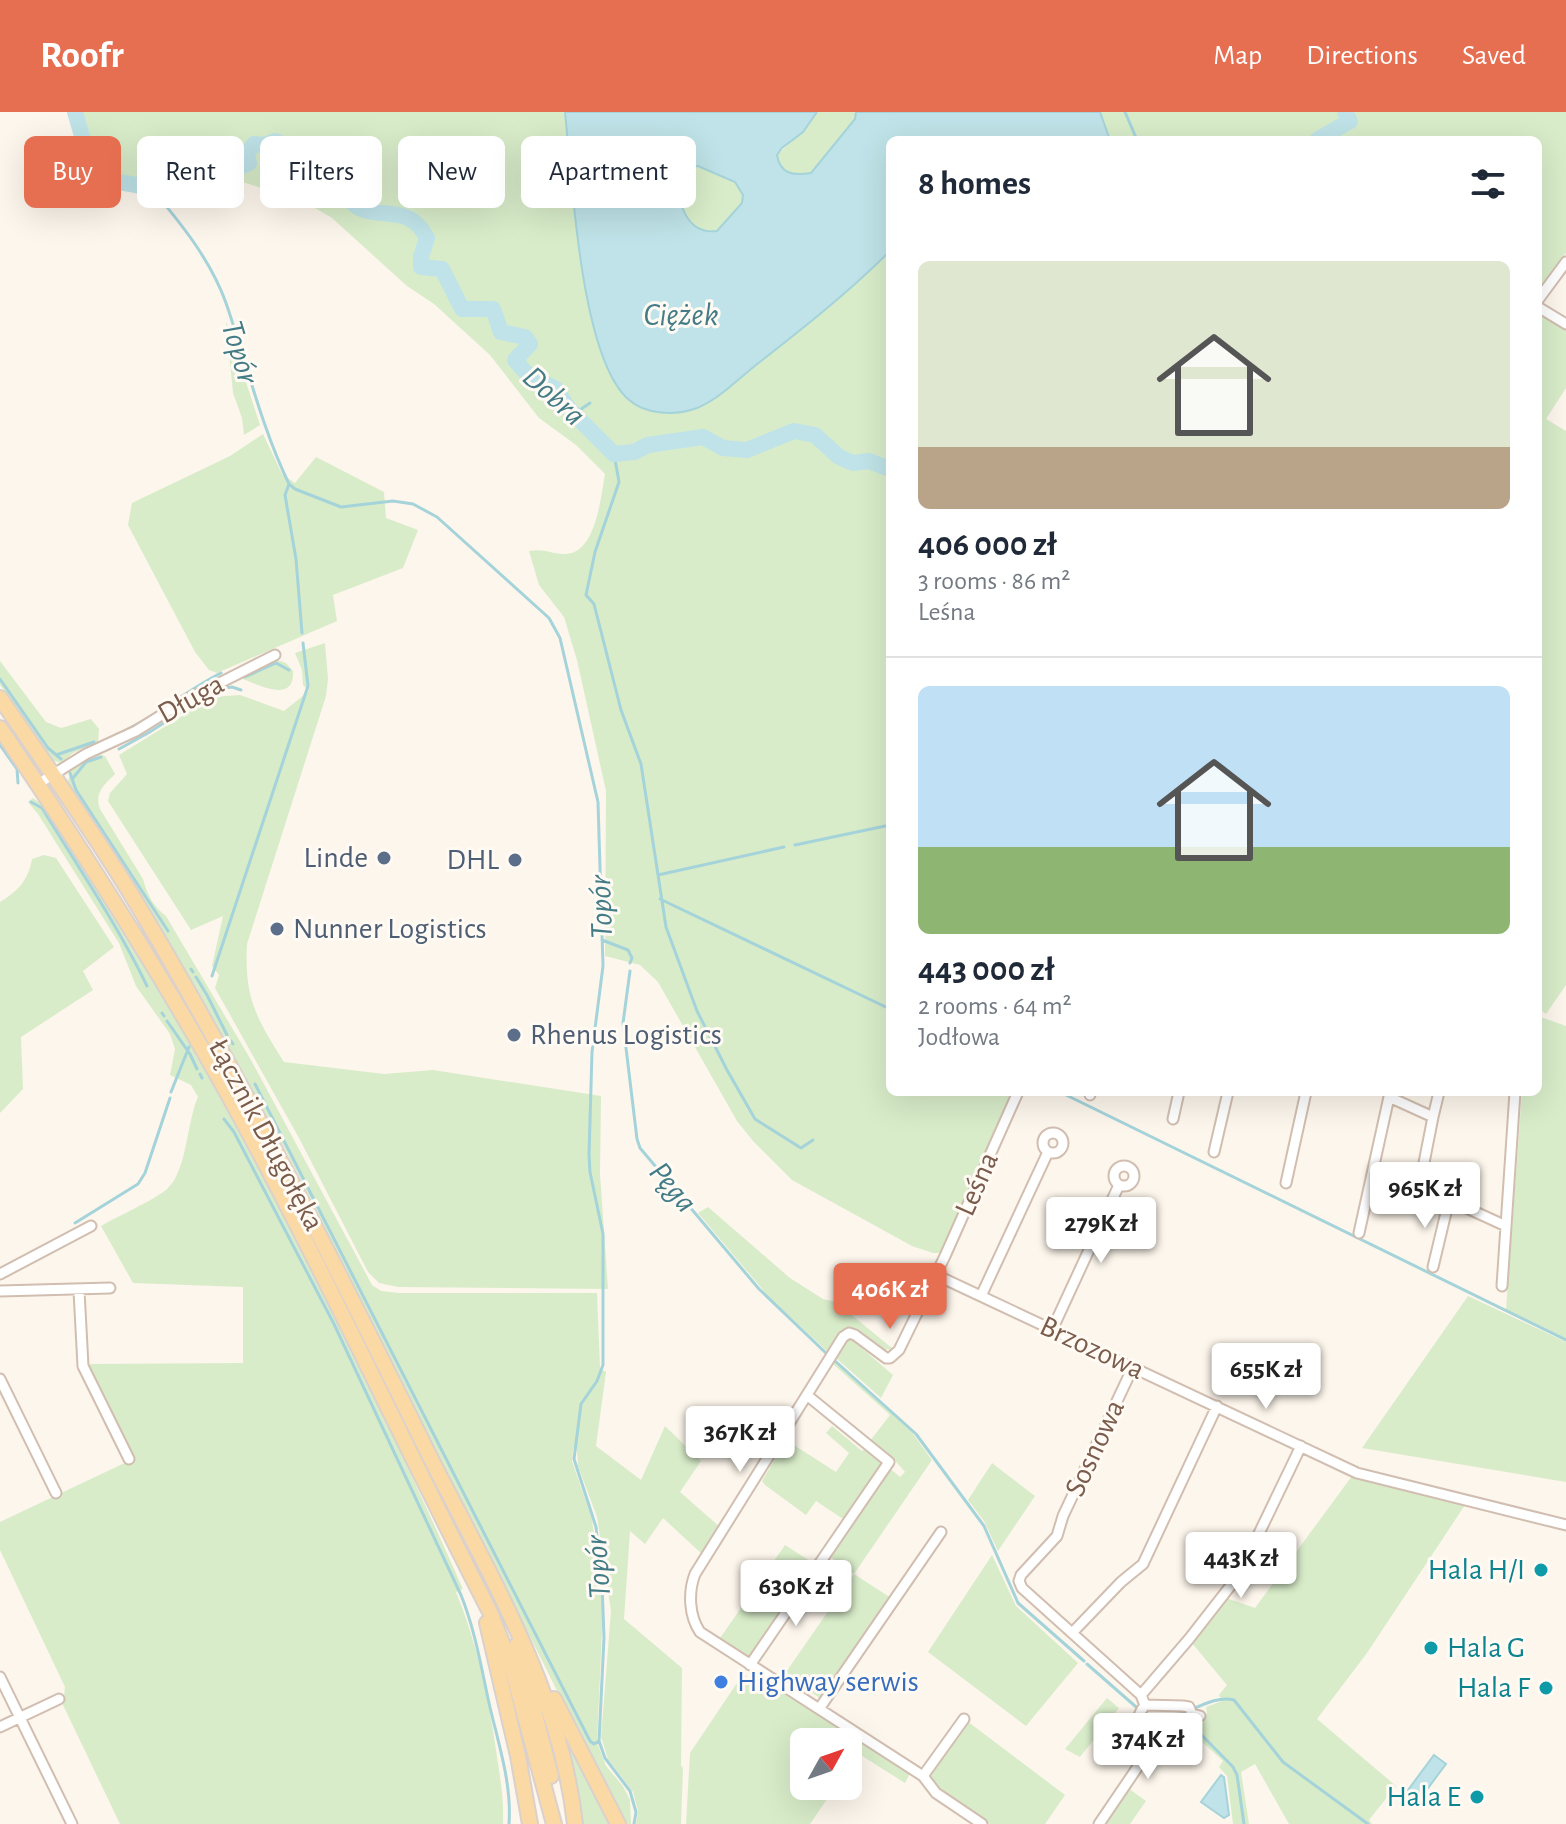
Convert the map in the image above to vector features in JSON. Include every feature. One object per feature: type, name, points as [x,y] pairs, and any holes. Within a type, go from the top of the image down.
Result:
[{"type":"main road","name":"Łącznik Długołęka","points":[[0,698],[130,893],[250,1101],[498,1592]]},
{"type":"main road","name":"Łącznik Długołęka","points":[[0,728],[121,910],[229,1096],[301,1232],[468,1570]]},
{"type":"main road","points":[[468,1570],[490,1612],[512,1668],[557,1824]]},
{"type":"main road","points":[[468,1570],[493,1647],[530,1824]]},
{"type":"main road","points":[[498,1592],[618,1824]]},
{"type":"main road","points":[[498,1592],[531,1692],[557,1824]]},
{"type":"main road","points":[[531,1657],[560,1741],[575,1824]]},
{"type":"main road","points":[[522,1824],[525,1796]]},
{"type":"street","points":[[1542,295],[1566,262]]},
{"type":"street","points":[[1542,309],[1566,324]]},
{"type":"street","name":"Długa","points":[[38,784],[184,701],[275,655]]},
{"type":"street","name":"Leśna","points":[[808,1396],[843,1337],[849,1333],[859,1337],[880,1356],[893,1356],[899,1350],[1016,1096]]},
{"type":"street","points":[[1173,1119],[1178,1096]]},
{"type":"street","points":[[1214,1152],[1227,1096]]},
{"type":"street","points":[[1286,1183],[1305,1096]]},
{"type":"street","points":[[1359,1233],[1387,1096]]},
{"type":"street","points":[[1391,1096],[1433,1117]]},
{"type":"street","points":[[1438,1096],[1422,1182],[1431,1191],[1506,1226]]},
{"type":"street","points":[[1502,1286],[1515,1096]]},
{"type":"street","points":[[981,1296],[1048,1152]]},
{"type":"street","points":[[1052,1330],[1119,1185]]},
{"type":"street","points":[[1433,1267],[1449,1200]]},
{"type":"street","points":[[0,1274],[91,1226]]},
{"type":"street","name":"Brzozowa","points":[[936,1275],[1357,1473],[1566,1525]]},
{"type":"street","points":[[0,1291],[110,1288]]},
{"type":"street","points":[[79,1291],[83,1366],[129,1459]]},
{"type":"street","name":"Sosnowa","points":[[1072,1633],[1022,1588],[1019,1581],[1060,1529],[1063,1516],[1133,1367]]},
{"type":"street","points":[[0,1379],[56,1493]]},
{"type":"street","points":[[750,1665],[889,1462],[808,1396],[695,1574],[690,1598],[696,1627],[750,1665],[923,1776],[936,1793],[982,1824]]},
{"type":"street","points":[[1194,1712],[1142,1705],[1072,1633],[1145,1560],[1217,1406]]},
{"type":"street","points":[[1099,1824],[1139,1765],[1142,1756],[1136,1722],[1142,1705],[1239,1575],[1301,1446]]},
{"type":"street","points":[[819,1709],[941,1532]]},
{"type":"street","points":[[0,1677],[72,1824]]},
{"type":"street","points":[[0,1727],[59,1699]]},
{"type":"street","points":[[923,1776],[964,1719]]},
{"type":"green space","points":[[80,112],[565,112],[567,136],[521,136],[521,208],[574,208],[581,264],[599,345],[612,377],[628,399],[652,411],[689,411],[714,399],[827,308],[886,255],[886,1096],[1012,1096],[942,1253],[912,1246],[792,1180],[737,1121],[658,982],[640,965],[605,956],[606,791],[577,660],[564,617],[539,585],[529,551],[566,554],[584,544],[599,509],[605,474],[576,445],[539,418],[490,355],[332,218],[315,208],[382,208],[382,136],[260,136],[260,188],[244,183],[244,136],[137,136],[137,191],[121,179],[121,136],[88,136]]},
{"type":"green space","points":[[817,112],[856,112],[855,119],[811,173],[784,170],[777,155],[809,125]]},
{"type":"green space","points":[[1100,112],[1566,112],[1566,253],[1542,287],[1542,136],[1109,136]]},
{"type":"green space","points":[[696,166],[735,182],[744,195],[742,203],[717,231],[697,227],[690,222],[683,208],[696,208]]},
{"type":"green space","points":[[1542,314],[1566,329],[1566,388],[1546,419],[1566,431],[1566,985],[1546,1014],[1542,1011]]},
{"type":"green space","points":[[226,321],[260,425],[244,435],[233,393]]},
{"type":"green space","points":[[263,434],[282,474],[295,483],[316,457],[384,492],[386,518],[418,530],[403,568],[333,595],[337,621],[217,673],[209,670],[195,652],[128,525],[132,503],[230,456]]},
{"type":"green space","points":[[325,643],[326,696],[247,944],[250,993],[259,1019],[284,1062],[384,1074],[433,1070],[601,1096],[600,1174],[608,1289],[398,1287],[379,1283],[368,1272],[299,1138],[215,988],[219,975],[212,966],[223,916],[191,930],[108,801],[110,793],[127,774],[119,755],[213,697],[240,695],[284,711],[309,691],[303,685],[302,670],[295,653]]},
{"type":"green space","points":[[277,660],[286,663],[293,671],[292,681],[282,690],[240,678]]},
{"type":"green space","points":[[0,661],[46,722],[61,728],[91,719],[99,729],[98,742],[73,753],[62,763],[51,760],[0,685]]},
{"type":"green space","points":[[101,755],[105,756],[115,774],[99,794],[100,809],[251,1060],[372,1285],[381,1291],[399,1293],[597,1293],[600,1368],[606,1372],[596,1446],[641,1480],[665,1426],[701,1461],[680,1492],[720,1527],[702,1554],[663,1518],[645,1544],[630,1531],[624,1619],[682,1668],[681,1824],[636,1824],[638,1811],[633,1792],[608,1759],[601,1737],[611,1611],[597,1517],[578,1466],[577,1450],[573,1449],[572,1461],[592,1519],[603,1609],[597,1742],[606,1766],[630,1800],[631,1824],[624,1824],[287,1153],[172,949],[68,782],[70,770]]},
{"type":"green space","points":[[33,798],[43,805],[192,1046],[279,1205],[374,1395],[434,1524],[463,1589],[456,1592],[476,1650],[485,1689],[501,1787],[503,1824],[120,1824],[63,1705],[65,1687],[0,1550],[0,1522],[133,1459],[85,1364],[243,1363],[243,1287],[133,1283],[101,1226],[168,1188],[183,1158],[198,1097],[191,1085],[170,1075],[175,1049],[170,1034],[136,986],[119,943],[28,802]]},
{"type":"green space","points":[[44,855],[56,858],[114,947],[83,971],[93,990],[21,1037],[23,1089],[0,1113],[0,902],[21,885],[32,859]]},
{"type":"green space","points":[[1542,1017],[1566,1026],[1566,1339],[1506,1310],[1522,1096],[1542,1096]]},
{"type":"green space","points":[[708,1207],[790,1278],[823,1299],[836,1302],[893,1349],[880,1350],[861,1332],[846,1327],[830,1354],[768,1296],[698,1213]]},
{"type":"green space","points":[[1468,1296],[1566,1342],[1566,1482],[1362,1448]]},
{"type":"green space","points":[[851,1339],[893,1375],[881,1398],[836,1358],[845,1342]]},
{"type":"green space","points":[[835,1361],[911,1431],[932,1460],[854,1574],[829,1556],[756,1662],[720,1638],[785,1545],[813,1563],[843,1519],[816,1501],[806,1515],[762,1481],[786,1440],[836,1472],[849,1453],[826,1433],[832,1426],[862,1451],[866,1448],[900,1477],[905,1472],[892,1457],[870,1441],[890,1415],[833,1364]]},
{"type":"green space","points":[[1309,1455],[1566,1529],[1465,1505],[1367,1653],[1317,1719],[1396,1786],[1369,1820],[1372,1824],[1289,1824],[1255,1764],[1241,1772],[1249,1824],[1233,1824],[1227,1776],[1219,1767],[1223,1761],[1177,1719],[1169,1719],[1160,1740],[1142,1734],[1142,1714],[1151,1717],[1180,1715],[1195,1730],[1207,1713],[1206,1707],[1222,1701],[1219,1695],[1227,1685],[1191,1642],[1226,1598],[1255,1608],[1352,1476]]},
{"type":"green space","points":[[992,1463],[1035,1496],[998,1551],[984,1521],[968,1500]]},
{"type":"green space","points":[[992,1555],[1016,1606],[1078,1663],[1026,1726],[928,1652]]},
{"type":"green space","points":[[854,1574],[891,1598],[823,1700],[784,1675]]},
{"type":"green space","points":[[743,1674],[771,1693],[777,1689],[839,1728],[790,1728],[790,1800],[826,1800],[810,1824],[686,1824],[690,1753]]},
{"type":"green space","points":[[1107,1698],[1119,1708],[1080,1757],[1065,1749]]},
{"type":"green space","points":[[560,1719],[612,1824],[580,1824]]},
{"type":"green space","points":[[967,1721],[1065,1795],[1045,1824],[990,1824],[944,1794],[931,1780],[932,1769]]},
{"type":"green space","points":[[862,1743],[910,1773],[905,1783],[862,1756]]},
{"type":"green space","points":[[1128,1788],[1146,1801],[1130,1824],[1103,1824]]},
{"type":"water","name":"Ciężek","points":[[565,112],[817,112],[803,132],[777,155],[784,170],[799,174],[811,173],[855,119],[856,112],[1100,112],[1109,136],[886,136],[886,255],[824,310],[720,394],[697,408],[670,413],[652,411],[628,399],[612,377],[599,345],[581,264],[574,208],[683,208],[690,222],[697,227],[717,231],[742,203],[743,195],[735,182],[696,166],[696,136],[567,136]]},
{"type":"water","points":[[1434,1755],[1446,1764],[1414,1807],[1402,1798]]},
{"type":"water","points":[[1221,1775],[1224,1777],[1229,1815],[1224,1818],[1201,1802]]},
{"type":"waterway","name":"Dobra","points":[[75,112],[87,153],[101,172],[113,181],[142,186],[206,169],[222,174],[249,163],[247,154],[254,144],[264,145],[275,141],[330,169],[345,184],[356,206],[412,220],[427,238],[421,267],[442,269],[462,309],[493,309],[501,332],[525,337],[530,344],[515,360],[526,373],[556,389],[569,409],[614,454],[634,452],[648,445],[703,437],[723,448],[747,450],[794,431],[815,435],[839,457],[853,463],[869,461],[886,467]]},
{"type":"waterway","points":[[1125,112],[1135,136]]},
{"type":"waterway","name":"Dobra","points":[[1324,136],[1350,121],[1345,112]]},
{"type":"waterway","name":"Topór","points":[[168,208],[219,286],[262,417],[289,484],[341,507],[393,501],[413,504],[437,517],[549,618],[560,638],[598,802],[603,966],[592,1052],[589,1155],[603,1234],[603,1365],[597,1381],[581,1404],[574,1459],[596,1527],[602,1583],[604,1638],[599,1741],[605,1758],[630,1791],[636,1812],[634,1824]]},
{"type":"waterway","points":[[574,414],[590,403]]},
{"type":"waterway","points":[[614,454],[619,482],[595,552],[586,595],[594,604],[621,710],[641,764],[666,927],[697,1011],[755,1119],[801,1148],[813,1140]]},
{"type":"waterway","points":[[289,484],[285,495],[296,559],[302,633]]},
{"type":"waterway","points":[[212,976],[308,686],[303,643]]},
{"type":"waterway","points":[[245,677],[276,663],[289,670]]},
{"type":"waterway","points":[[116,735],[221,673]]},
{"type":"waterway","points":[[0,679],[48,748],[61,759]]},
{"type":"waterway","points":[[119,749],[217,689],[232,687],[241,690]]},
{"type":"waterway","points":[[56,755],[94,742]]},
{"type":"waterway","points":[[0,745],[17,769],[18,783]]},
{"type":"waterway","points":[[73,778],[86,762],[101,757]]},
{"type":"waterway","points":[[70,773],[76,790],[168,931]]},
{"type":"waterway","points":[[31,802],[42,808],[110,918],[147,986]]},
{"type":"waterway","points":[[795,845],[886,826]]},
{"type":"waterway","points":[[658,875],[784,847]]},
{"type":"waterway","points":[[660,899],[886,1007]]},
{"type":"waterway","name":"Pęga","points":[[602,940],[628,950],[632,958],[630,963]]},
{"type":"waterway","name":"Pęga","points":[[630,971],[623,1023],[640,1148],[759,1289],[828,1355]]},
{"type":"waterway","points":[[196,977],[207,995]]},
{"type":"waterway","points":[[207,995],[227,1035]]},
{"type":"waterway","points":[[167,1021],[197,1069]]},
{"type":"waterway","points":[[171,1092],[189,1047]]},
{"type":"waterway","points":[[200,1074],[202,1078]]},
{"type":"waterway","points":[[255,1084],[590,1741],[594,1744],[599,1741]]},
{"type":"waterway","points":[[1068,1096],[1566,1340]]},
{"type":"waterway","points":[[75,1223],[138,1184],[145,1173],[170,1098]]},
{"type":"waterway","points":[[224,1119],[234,1132],[334,1324],[461,1595],[474,1635],[504,1763],[509,1824]]},
{"type":"waterway","name":"Pęga","points":[[834,1360],[916,1434],[984,1526],[1018,1603],[1084,1661]]},
{"type":"waterway","name":"Pęga","points":[[1087,1664],[1143,1713],[1153,1716],[1181,1714],[1233,1767],[1237,1775],[1244,1824]]},
{"type":"waterway","points":[[1181,1714],[1214,1701],[1234,1700],[1283,1762],[1368,1824]]},
{"type":"place","name":"Linde","points":[[384,858]]},
{"type":"place","name":"DHL","points":[[515,860]]},
{"type":"place","name":"Nunner Logistics","points":[[277,929]]},
{"type":"place","name":"Rhenus Logistics","points":[[514,1035]]},
{"type":"place","name":"Hala H/I","points":[[1541,1570]]},
{"type":"place","name":"Hala G","points":[[1431,1648]]},
{"type":"place","name":"Highway serwis","points":[[721,1682]]},
{"type":"place","name":"Hala F","points":[[1546,1688]]},
{"type":"place","name":"Hala E","points":[[1477,1797]]}]
